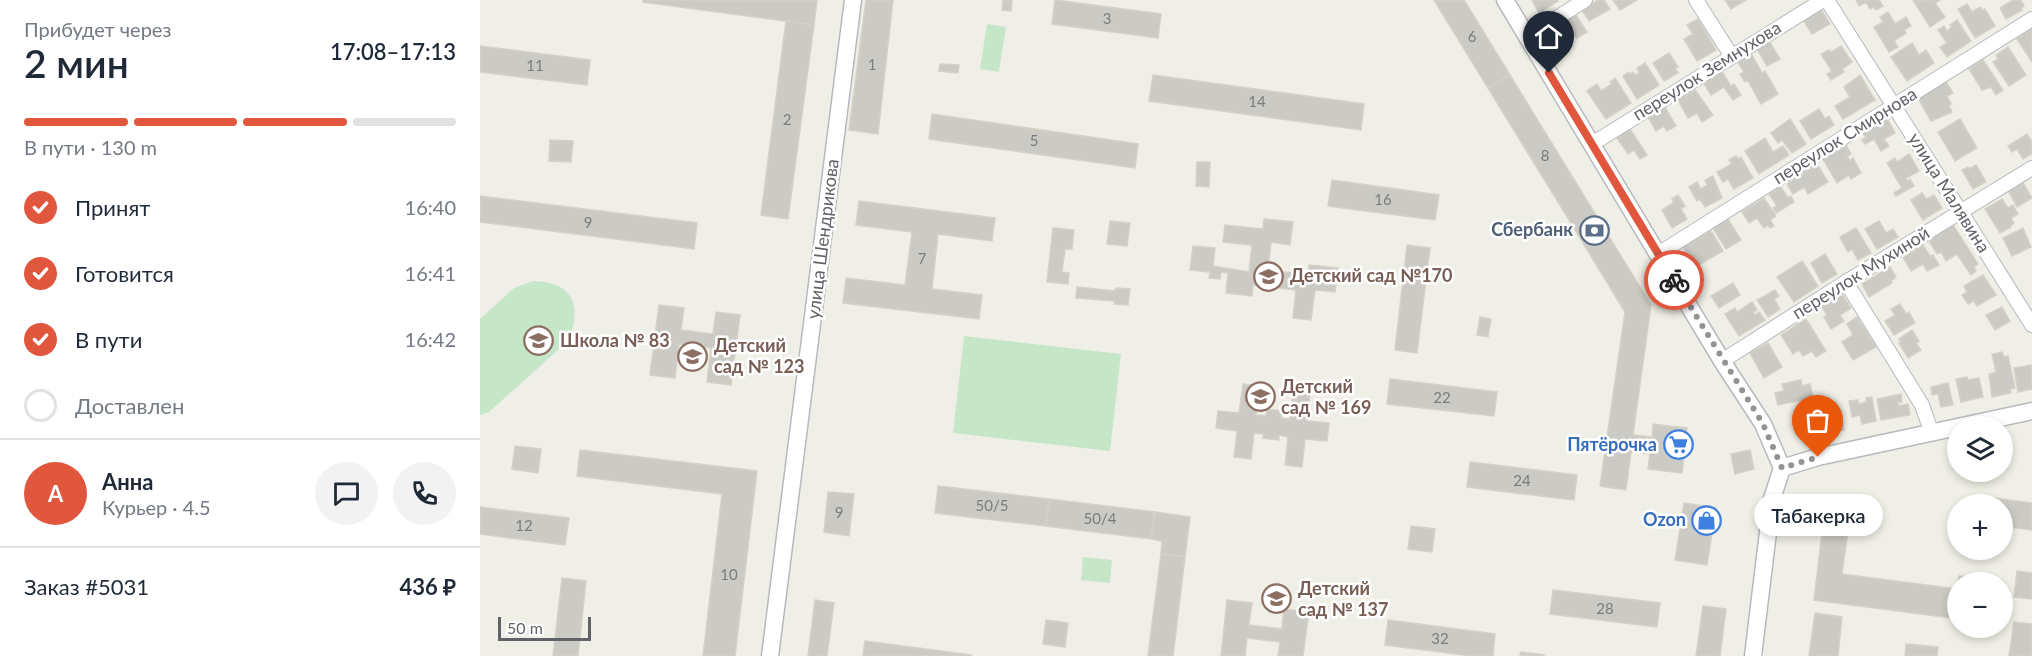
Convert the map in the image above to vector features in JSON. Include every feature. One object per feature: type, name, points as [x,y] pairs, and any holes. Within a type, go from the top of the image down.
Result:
[{"type":"street","name":"улица Шендрикова","points":[[770,656],[853,0]]},
{"type":"street","points":[[1504,0],[1722,361],[1763,424],[1782,468],[1772,499],[1754,656]]},
{"type":"street","points":[[1527,37],[1586,0]]},
{"type":"street","points":[[1695,0],[1731,56]]},
{"type":"street","name":"переулок Земнухова","points":[[1592,144],[1822,0]]},
{"type":"street","name":"улица Малявина","points":[[1827,0],[2031,321]]},
{"type":"street","name":"переулок Смирнова","points":[[1658,254],[2032,19]]},
{"type":"street","name":"переулок Мухиной","points":[[1722,361],[2032,168]]},
{"type":"street","points":[[1846,282],[1922,405],[1931,431]]},
{"type":"street","points":[[1782,468],[1818,457],[1931,431],[2032,411]]},
{"type":"green space","points":[[987,24],[1006,27],[999,72],[980,69]]},
{"type":"green space","points":[[533,281],[547,282],[557,286],[571,298],[574,316],[569,340],[489,412],[480,415],[480,319],[514,288]]},
{"type":"green space","points":[[964,336],[1121,354],[1110,451],[953,433]]},
{"type":"green space","points":[[1083,557],[1112,560],[1110,583],[1081,580]]},
{"type":"building","points":[[643,0],[817,0],[814,25],[643,2]]},
{"type":"building","points":[[866,0],[893,0],[878,134],[849,130]]},
{"type":"building","points":[[1003,0],[1012,0],[1011,11],[1002,10]]},
{"type":"building","points":[[1055,0],[1161,14],[1158,38],[1052,24]]},
{"type":"building","points":[[1434,0],[1464,0],[1510,75],[1488,88]]},
{"type":"building","points":[[1532,0],[1557,0],[1558,1],[1539,13]]},
{"type":"building","points":[[1598,0],[1604,0],[1610,9],[1589,21],[1582,10]]},
{"type":"building","points":[[1613,0],[1637,0],[1620,10]]},
{"type":"building","points":[[1725,0],[1746,0],[1731,9]]},
{"type":"building","points":[[1856,0],[1879,0],[1883,6],[1876,10],[1874,7],[1870,9],[1866,2],[1859,6]]},
{"type":"building","points":[[1913,0],[1940,0],[1935,3],[1945,17],[1930,27]]},
{"type":"building","points":[[2013,0],[2021,0],[2024,6],[2022,10],[2006,19],[2000,8]]},
{"type":"building","points":[[1967,4],[1972,12],[1980,7],[1982,10],[1985,9],[1995,26],[1975,38],[1958,9]]},
{"type":"building","points":[[1821,9],[1830,24],[1812,34],[1803,20]]},
{"type":"building","points":[[1574,12],[1587,32],[1577,38],[1573,34],[1558,43],[1549,29]]},
{"type":"building","points":[[1888,12],[1895,24],[1906,17],[1911,26],[1904,30],[1906,33],[1894,41],[1898,47],[1889,52],[1874,27],[1883,22],[1880,17]]},
{"type":"building","points":[[1698,19],[1716,50],[1697,61],[1684,39],[1693,34],[1687,25]]},
{"type":"building","points":[[1957,20],[1971,41],[1947,57],[1940,47],[1947,43],[1938,30],[1944,26],[1947,31],[1952,27],[1950,25]]},
{"type":"building","points":[[786,21],[814,25],[788,219],[761,215]]},
{"type":"building","points":[[2032,29],[2032,62],[2017,39]]},
{"type":"building","points":[[1769,41],[1780,59],[1767,66],[1757,49]]},
{"type":"building","points":[[1912,43],[1919,55],[1926,50],[1934,63],[1907,81],[1891,57]]},
{"type":"building","points":[[480,46],[590,60],[587,85],[480,72]]},
{"type":"building","points":[[1841,46],[1852,62],[1842,69],[1844,72],[1831,80],[1827,74],[1832,71],[1821,54],[1829,50],[1831,52]]},
{"type":"building","points":[[2008,47],[2026,75],[2009,86],[1993,62],[1998,59],[1996,55]]},
{"type":"building","points":[[1669,53],[1678,67],[1675,68],[1678,73],[1664,81],[1653,63]]},
{"type":"building","points":[[1751,53],[1762,73],[1765,71],[1778,94],[1761,104],[1748,81],[1745,82],[1740,74],[1744,72],[1737,61]]},
{"type":"building","points":[[1983,60],[2003,90],[1996,95],[1991,87],[1982,90],[1969,69]]},
{"type":"building","points":[[1645,63],[1659,85],[1637,99],[1623,76],[1629,72],[1635,75],[1639,73],[1637,68]]},
{"type":"building","points":[[940,64],[959,65],[958,73],[939,71]]},
{"type":"building","points":[[1722,72],[1731,86],[1734,84],[1741,95],[1733,100],[1724,87],[1711,95],[1704,84]]},
{"type":"building","points":[[1153,75],[1364,104],[1361,130],[1149,101]]},
{"type":"building","points":[[1510,75],[1602,225],[1580,238],[1488,88]]},
{"type":"building","points":[[1860,75],[1875,100],[1843,119],[1835,106],[1850,97],[1844,87]]},
{"type":"building","points":[[1615,78],[1631,103],[1606,119],[1587,91],[1597,84],[1601,91],[1612,84],[1610,82]]},
{"type":"building","points":[[1946,82],[1953,93],[1947,96],[1952,112],[1931,121],[1918,98]]},
{"type":"building","points":[[1695,90],[1713,115],[1702,122],[1697,113],[1688,118],[1678,100]]},
{"type":"building","points":[[1665,107],[1676,126],[1667,131],[1664,126],[1656,131],[1648,117]]},
{"type":"building","points":[[1819,109],[1825,119],[1829,116],[1834,125],[1811,139],[1800,121]]},
{"type":"building","points":[[932,114],[1138,144],[1135,168],[929,139]]},
{"type":"building","points":[[1887,118],[1895,133],[1884,139],[1889,146],[1881,151],[1874,139],[1865,144],[1862,140],[1866,137],[1863,133]]},
{"type":"building","points":[[1790,119],[1806,144],[1792,153],[1782,140],[1778,143],[1771,133]]},
{"type":"building","points":[[1960,119],[1977,148],[1955,161],[1938,132]]},
{"type":"building","points":[[1630,129],[1647,155],[1640,159],[1634,150],[1628,154],[1617,138]]},
{"type":"building","points":[[2027,134],[2032,142],[2032,153],[2023,159],[2017,149],[2012,152],[2008,146]]},
{"type":"building","points":[[1765,138],[1773,152],[1783,146],[1789,155],[1759,174],[1745,151]]},
{"type":"building","points":[[550,140],[573,141],[571,162],[549,161]]},
{"type":"building","points":[[1846,145],[1851,154],[1847,156],[1850,161],[1853,158],[1861,173],[1851,179],[1849,175],[1837,183],[1823,159]]},
{"type":"building","points":[[1909,154],[1919,171],[1906,178],[1907,181],[1910,179],[1914,186],[1896,196],[1894,193],[1902,188],[1887,163],[1895,158],[1897,162]]},
{"type":"building","points":[[1736,156],[1738,159],[1741,157],[1753,178],[1734,189],[1728,179],[1723,182],[1717,172],[1732,164],[1729,160]]},
{"type":"building","points":[[1197,162],[1210,162],[1209,187],[1196,186]]},
{"type":"building","points":[[1817,164],[1828,182],[1808,194],[1804,187],[1793,194],[1787,184]]},
{"type":"building","points":[[1976,165],[1986,182],[1973,189],[1962,170]]},
{"type":"building","points":[[1713,176],[1722,198],[1705,207],[1700,199],[1697,201],[1689,187],[1697,182],[1701,189],[1707,185],[1705,180]]},
{"type":"building","points":[[1332,180],[1439,195],[1435,220],[1328,206]]},
{"type":"building","points":[[2023,183],[2032,198],[2017,207],[2009,192]]},
{"type":"building","points":[[1781,187],[1788,198],[1791,196],[1794,202],[1776,213],[1773,208],[1777,206],[1769,194]]},
{"type":"building","points":[[1922,193],[1926,199],[1934,195],[1942,208],[1923,220],[1911,200]]},
{"type":"building","points":[[1678,195],[1685,206],[1681,209],[1687,219],[1672,228],[1662,210],[1674,202],[1672,199]]},
{"type":"building","points":[[480,196],[697,223],[694,249],[480,222]]},
{"type":"building","points":[[1764,198],[1776,216],[1770,220],[1774,226],[1770,228],[1768,225],[1764,228],[1757,218],[1749,223],[1742,212]]},
{"type":"building","points":[[2002,199],[2008,208],[2013,205],[2018,214],[2011,218],[2014,223],[2011,227],[2000,233],[1985,209]]},
{"type":"building","points":[[859,201],[995,218],[992,241],[938,234],[932,289],[982,295],[979,319],[843,303],[846,278],[905,285],[912,232],[856,225]]},
{"type":"building","name":"Детский сад №170","points":[[1264,219],[1293,222],[1290,245],[1271,242],[1268,270],[1308,275],[1309,265],[1338,268],[1335,292],[1315,290],[1311,320],[1293,318],[1296,290],[1253,285],[1252,296],[1226,293],[1228,273],[1221,272],[1220,279],[1209,278],[1210,272],[1190,270],[1193,246],[1215,248],[1213,266],[1249,272],[1252,245],[1223,242],[1225,225],[1263,229]]},
{"type":"building","points":[[1728,219],[1741,240],[1726,249],[1713,228]]},
{"type":"building","points":[[1110,221],[1130,223],[1127,246],[1107,244]]},
{"type":"building","points":[[1879,221],[1886,233],[1893,229],[1898,237],[1877,249],[1865,229]]},
{"type":"building","points":[[1602,225],[1651,305],[1633,435],[1652,437],[1653,424],[1687,428],[1682,473],[1648,469],[1650,454],[1631,452],[1626,490],[1600,486],[1625,312],[1580,238]]},
{"type":"building","points":[[1953,225],[1978,264],[1974,267],[1976,271],[1971,275],[1957,254],[1946,261],[1941,252],[1937,254],[1929,241]]},
{"type":"building","points":[[1053,228],[1074,230],[1072,249],[1065,249],[1062,272],[1069,273],[1068,284],[1047,282]]},
{"type":"building","points":[[1856,228],[1871,253],[1858,260],[1852,249],[1848,252],[1840,237]]},
{"type":"building","points":[[2023,228],[2031,247],[2012,256],[2003,238]]},
{"type":"building","points":[[1711,231],[1723,251],[1695,267],[1683,247]]},
{"type":"building","points":[[1407,245],[1430,248],[1417,353],[1395,350]]},
{"type":"building","points":[[1923,245],[1939,265],[1927,271],[1923,264],[1911,271],[1903,257]]},
{"type":"building","points":[[1825,254],[1837,274],[1822,283],[1811,263]]},
{"type":"building","points":[[1802,261],[1818,286],[1794,302],[1777,277]]},
{"type":"building","points":[[1890,267],[1896,277],[1891,281],[1892,283],[1869,297],[1862,284]]},
{"type":"building","points":[[1983,275],[1996,295],[1977,306],[1974,301],[1968,304],[1962,295],[1967,292],[1964,286]]},
{"type":"building","points":[[1733,283],[1740,295],[1719,308],[1711,296]]},
{"type":"building","points":[[1077,287],[1115,291],[1116,288],[1130,289],[1128,305],[1114,304],[1115,301],[1076,298]]},
{"type":"building","points":[[1775,290],[1779,296],[1774,299],[1780,309],[1768,317],[1757,300]]},
{"type":"building","points":[[1842,294],[1851,308],[1840,315],[1844,321],[1831,329],[1824,317],[1827,315],[1822,307]]},
{"type":"building","points":[[1752,302],[1757,310],[1753,312],[1755,315],[1759,312],[1765,320],[1739,336],[1725,314],[1735,308],[1737,312]]},
{"type":"building","points":[[1900,304],[1906,314],[1909,312],[1915,323],[1894,335],[1885,321],[1895,315],[1891,309]]},
{"type":"building","points":[[659,305],[684,308],[681,330],[713,334],[716,312],[740,315],[731,385],[707,382],[711,348],[679,344],[675,378],[650,375]]},
{"type":"building","points":[[2002,307],[2010,321],[1995,330],[1986,315]]},
{"type":"building","points":[[1480,317],[1491,319],[1488,337],[1477,335]]},
{"type":"building","points":[[1857,317],[1876,347],[1853,360],[1842,342],[1853,335],[1847,324]]},
{"type":"building","points":[[1806,319],[1826,351],[1816,357],[1812,351],[1803,356],[1799,350],[1793,354],[1781,335]]},
{"type":"building","points":[[1912,330],[1919,341],[1916,343],[1921,350],[1908,358],[1899,339]]},
{"type":"building","points":[[1768,343],[1782,367],[1764,378],[1750,353]]},
{"type":"building","points":[[2002,352],[2004,357],[2008,356],[2015,388],[2010,389],[2011,393],[1992,397],[1989,374],[1996,372],[1992,354]]},
{"type":"building","points":[[2031,365],[2032,389],[2018,392],[2014,368]]},
{"type":"building","points":[[1967,377],[1968,380],[1979,378],[1983,397],[1961,402],[1956,379]]},
{"type":"building","points":[[1390,379],[1497,392],[1494,416],[1387,404]]},
{"type":"building","points":[[1801,380],[1802,386],[1810,384],[1815,407],[1803,410],[1802,400],[1778,405],[1775,393],[1784,391],[1782,384]]},
{"type":"building","points":[[1948,383],[1953,405],[1941,407],[1938,394],[1932,395],[1931,387]]},
{"type":"building","points":[[1243,384],[1260,386],[1256,415],[1266,416],[1267,409],[1282,411],[1281,418],[1290,419],[1293,392],[1310,394],[1307,421],[1329,423],[1327,441],[1305,439],[1302,467],[1285,465],[1288,437],[1279,435],[1279,440],[1263,438],[1264,434],[1254,433],[1251,459],[1234,457],[1237,431],[1216,428],[1218,411],[1239,413]]},
{"type":"building","points":[[1901,394],[1902,402],[1898,402],[1899,406],[1908,404],[1910,415],[1881,420],[1877,399]]},
{"type":"building","points":[[1872,397],[1876,421],[1862,424],[1860,415],[1852,417],[1849,401],[1858,400],[1859,404],[1866,402],[1866,398]]},
{"type":"building","points":[[1840,410],[1844,430],[1825,433],[1822,413]]},
{"type":"building","points":[[515,446],[541,449],[538,473],[512,469]]},
{"type":"building","points":[[580,450],[757,471],[735,656],[703,656],[722,494],[577,476]]},
{"type":"building","points":[[1750,450],[1754,469],[1735,474],[1731,454]]},
{"type":"building","points":[[1470,462],[1577,475],[1574,500],[1467,487]]},
{"type":"building","points":[[938,486],[1049,499],[1046,526],[935,513]]},
{"type":"building","points":[[828,492],[854,494],[849,536],[824,532]]},
{"type":"building","points":[[1049,499],[1155,512],[1151,539],[1046,526]]},
{"type":"building","points":[[1826,499],[1852,502],[1842,574],[1947,588],[1947,618],[1814,600]]},
{"type":"building","points":[[2013,500],[2032,503],[2032,530],[2013,527]]},
{"type":"building","points":[[1684,503],[1716,508],[1707,565],[1675,560]]},
{"type":"building","points":[[480,507],[569,518],[565,545],[480,534]]},
{"type":"building","points":[[1155,512],[1190,517],[1185,557],[1161,554],[1162,541],[1151,539]]},
{"type":"building","points":[[1411,526],[1435,529],[1432,552],[1408,549]]},
{"type":"building","points":[[1161,554],[1185,557],[1173,656],[1148,656]]},
{"type":"building","points":[[2017,571],[2032,573],[2032,599],[2014,597]]},
{"type":"building","points":[[562,578],[586,581],[578,656],[553,656]]},
{"type":"building","points":[[1553,590],[1660,603],[1657,627],[1550,614]]},
{"type":"building","points":[[815,600],[834,603],[827,656],[808,656]]},
{"type":"building","points":[[1227,600],[1252,603],[1249,625],[1282,629],[1284,609],[1309,612],[1303,656],[1278,656],[1280,642],[1247,638],[1245,656],[1221,656]]},
{"type":"building","points":[[1703,606],[1726,609],[1720,656],[1696,656]]},
{"type":"building","points":[[1815,613],[1842,617],[1838,656],[1809,656]]},
{"type":"building","points":[[1046,620],[1068,623],[1065,647],[1043,644]]},
{"type":"building","points":[[1388,620],[1495,634],[1493,656],[1472,656],[1385,645]]},
{"type":"building","points":[[2014,622],[2032,624],[2032,656],[2009,656]]},
{"type":"building","points":[[865,641],[971,655],[971,656],[863,656]]},
{"type":"building","points":[[1906,644],[1938,647],[1937,656],[1905,656]]},
{"type":"building","points":[[1521,652],[1544,655],[1544,656],[1520,656]]},
{"type":"way so far","points":[[1674,280],[1763,424],[1782,468],[1818,457]]},
{"type":"place","name":"Сбербанк","points":[[1594,230]]},
{"type":"place","name":"Детский сад №170","points":[[1269,276]]},
{"type":"place","name":"Школа № 83","points":[[539,341]]},
{"type":"place","name":"Детский сад № 123","points":[[693,356]]},
{"type":"place","name":"Детский сад № 169","points":[[1260,397]]},
{"type":"place","name":"Пятёрочка","points":[[1678,445]]},
{"type":"place","name":"Табакерка","points":[[1818,457]]},
{"type":"place","name":"Ozon","points":[[1707,520]]},
{"type":"place","name":"Детский сад № 137","points":[[1277,599]]},
{"type":"route","points":[[1549,73],[1674,280]]}]
